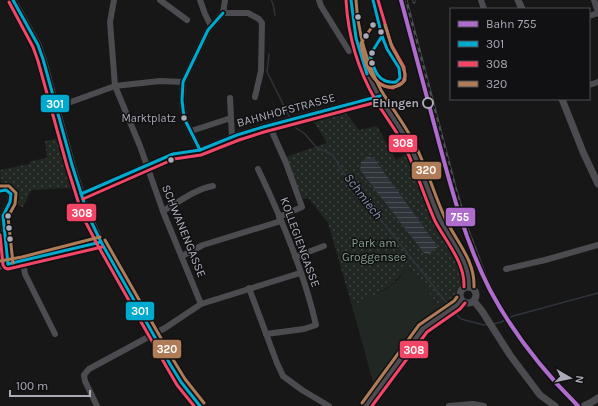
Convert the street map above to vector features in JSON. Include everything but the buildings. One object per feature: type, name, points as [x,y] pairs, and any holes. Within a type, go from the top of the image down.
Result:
[{"type":"street","points":[[13,0],[41,54],[72,165],[92,225],[182,382],[200,406]]},
{"type":"street","name":"SCHWANENGASSE","points":[[114,0],[110,22],[115,86],[140,146],[163,211],[201,304]]},
{"type":"street","points":[[160,0],[187,20]]},
{"type":"street","points":[[200,0],[204,14],[211,26]]},
{"type":"street","points":[[225,0],[223,13],[211,26],[183,82],[182,111],[185,121],[191,131],[231,118]]},
{"type":"street","points":[[319,0],[321,6],[349,51]]},
{"type":"street","points":[[351,0],[353,25],[362,60],[373,86],[407,142],[445,229],[466,266],[470,280],[469,286]]},
{"type":"street","points":[[594,0],[598,13]]},
{"type":"street","points":[[223,13],[248,13],[260,19],[262,23],[261,71],[255,97]]},
{"type":"street","points":[[57,107],[115,86],[160,81],[183,82]]},
{"type":"street","name":"BAHNHOFSTRASSE","points":[[191,131],[200,150],[232,137],[269,125],[380,96]]},
{"type":"street","points":[[230,98],[232,137]]},
{"type":"street","points":[[562,100],[583,152],[598,184]]},
{"type":"street","points":[[182,256],[203,245],[231,236],[236,236],[280,219],[302,207],[286,163],[269,125]]},
{"type":"street","points":[[81,194],[134,172],[146,165]]},
{"type":"street","name":"KOLLEGIENGASSE","points":[[258,169],[273,199],[295,257],[313,311],[316,325],[304,329],[266,334]]},
{"type":"street","points":[[163,211],[200,190],[213,186]]},
{"type":"street","points":[[0,191],[6,190],[11,194],[10,202],[2,214],[8,264]]},
{"type":"street","points":[[0,266],[101,242]]},
{"type":"street","points":[[506,269],[598,245]]},
{"type":"street","points":[[295,257],[324,246]]},
{"type":"street","points":[[22,262],[25,274],[55,334]]},
{"type":"street","points":[[96,406],[85,381],[84,375],[89,369],[179,320],[201,304],[300,273]]},
{"type":"street","points":[[366,406],[424,328],[459,303],[468,304],[474,301],[476,291],[469,286]]},
{"type":"street","points":[[459,303],[460,291],[464,287],[469,286]]},
{"type":"street","points":[[249,288],[277,363],[284,376],[302,390],[329,406]]},
{"type":"street","points":[[474,301],[510,355],[540,395],[555,406]]},
{"type":"street","points":[[584,406],[595,402]]},
{"type":"street","points":[[449,406],[473,404],[484,406]]},
{"type":"green space","name":"Park am Groggensee","points":[[343,109],[359,130],[377,126],[396,160],[406,154],[430,214],[454,254],[462,271],[464,280],[456,292],[456,298],[433,316],[435,301],[408,266],[389,286],[352,306],[328,223],[309,199],[303,199],[285,157],[327,143],[311,117]],"holes":[[[374,158],[436,244],[437,248]]]},
{"type":"green space","points":[[59,138],[72,188],[31,190],[23,207],[12,204],[14,197],[12,190],[1,187],[0,170],[29,164],[31,161],[47,158],[45,141]]},
{"type":"green space","points":[[408,266],[435,301],[433,316],[435,320],[423,328],[376,393],[352,306],[385,290],[398,280]]},
{"type":"shaded area","points":[[368,157],[374,158],[436,244],[437,248],[428,254],[424,253],[360,170],[361,162]]},
{"type":"waterway","name":"Schmiech","points":[[271,0],[275,15]]},
{"type":"waterway","name":"Schmiech","points":[[269,54],[267,72],[290,118]]},
{"type":"waterway","name":"Schmiech","points":[[292,121],[296,128],[305,134],[316,147],[333,155],[340,168],[449,306]]},
{"type":"waterway","name":"Schmiech","points":[[493,324],[513,316],[598,293]]},
{"type":"waterway","name":"Schmiech","points":[[453,311],[461,319],[484,325],[487,324]]},
{"type":"railway","points":[[406,0],[467,228],[485,275],[498,303]]},
{"type":"rail line","name":"755","points":[[401,0],[453,194],[473,253],[490,290],[519,337],[541,366],[578,406]]},
{"type":"transit line","name":"301","points":[[13,0],[38,45],[43,59],[72,165],[88,215],[101,242],[170,364],[181,382],[200,406]]},
{"type":"transit line","name":"308","points":[[346,0],[349,27],[359,65],[376,101],[404,145],[435,221],[458,261],[464,287]]},
{"type":"transit line","name":"301","points":[[351,0],[356,38],[367,74]]},
{"type":"transit line","name":"320","points":[[356,0],[361,35],[371,69],[381,90],[405,127],[417,149],[445,218],[468,259],[474,287]]},
{"type":"transit line","name":"301","points":[[373,0],[382,36]]},
{"type":"transit line","name":"308","points":[[367,62],[370,72],[379,83],[393,88],[403,82],[405,76],[404,67],[391,44],[378,0]]},
{"type":"transit line","name":"308","points":[[9,2],[33,47],[38,61],[67,166],[83,217],[177,385],[194,406]]},
{"type":"transit line","name":"301","points":[[200,150],[184,118],[182,100],[183,82],[208,30],[223,13]]},
{"type":"transit line","name":"320","points":[[374,24],[361,43],[366,64],[374,78],[379,83],[384,86],[396,87],[405,80],[405,74],[403,67],[392,47],[385,25]]},
{"type":"transit line","name":"301","points":[[382,36],[387,49],[399,68],[400,78],[396,82],[385,81],[378,75],[375,71],[370,55],[382,36]]},
{"type":"transit line","name":"301","points":[[81,194],[173,154],[200,150],[237,135],[263,127],[380,96]]},
{"type":"transit line","name":"308","points":[[83,199],[174,159],[201,155],[264,132],[381,101]]},
{"type":"transit line","name":"320","points":[[0,186],[9,186],[16,193],[15,204],[8,217],[13,263]]},
{"type":"transit line","name":"301","points":[[0,191],[6,190],[11,194],[10,202],[3,216],[8,264]]},
{"type":"transit line","name":"308","points":[[0,235],[3,265],[8,269],[102,247]]},
{"type":"transit line","name":"320","points":[[0,261],[22,257],[100,237]]},
{"type":"transit line","name":"320","points":[[105,240],[174,361],[185,379],[204,403]]},
{"type":"transit line","name":"301","points":[[8,264],[101,242]]},
{"type":"transit line","name":"320","points":[[362,403],[419,325],[454,301],[457,297]]},
{"type":"transit line","name":"308","points":[[372,406],[427,332],[460,309],[465,303]]},
{"type":"place","name":"Ehingen","points":[[428,103]]},
{"type":"place","name":"Marktplatz","points":[[184,118]]}]
